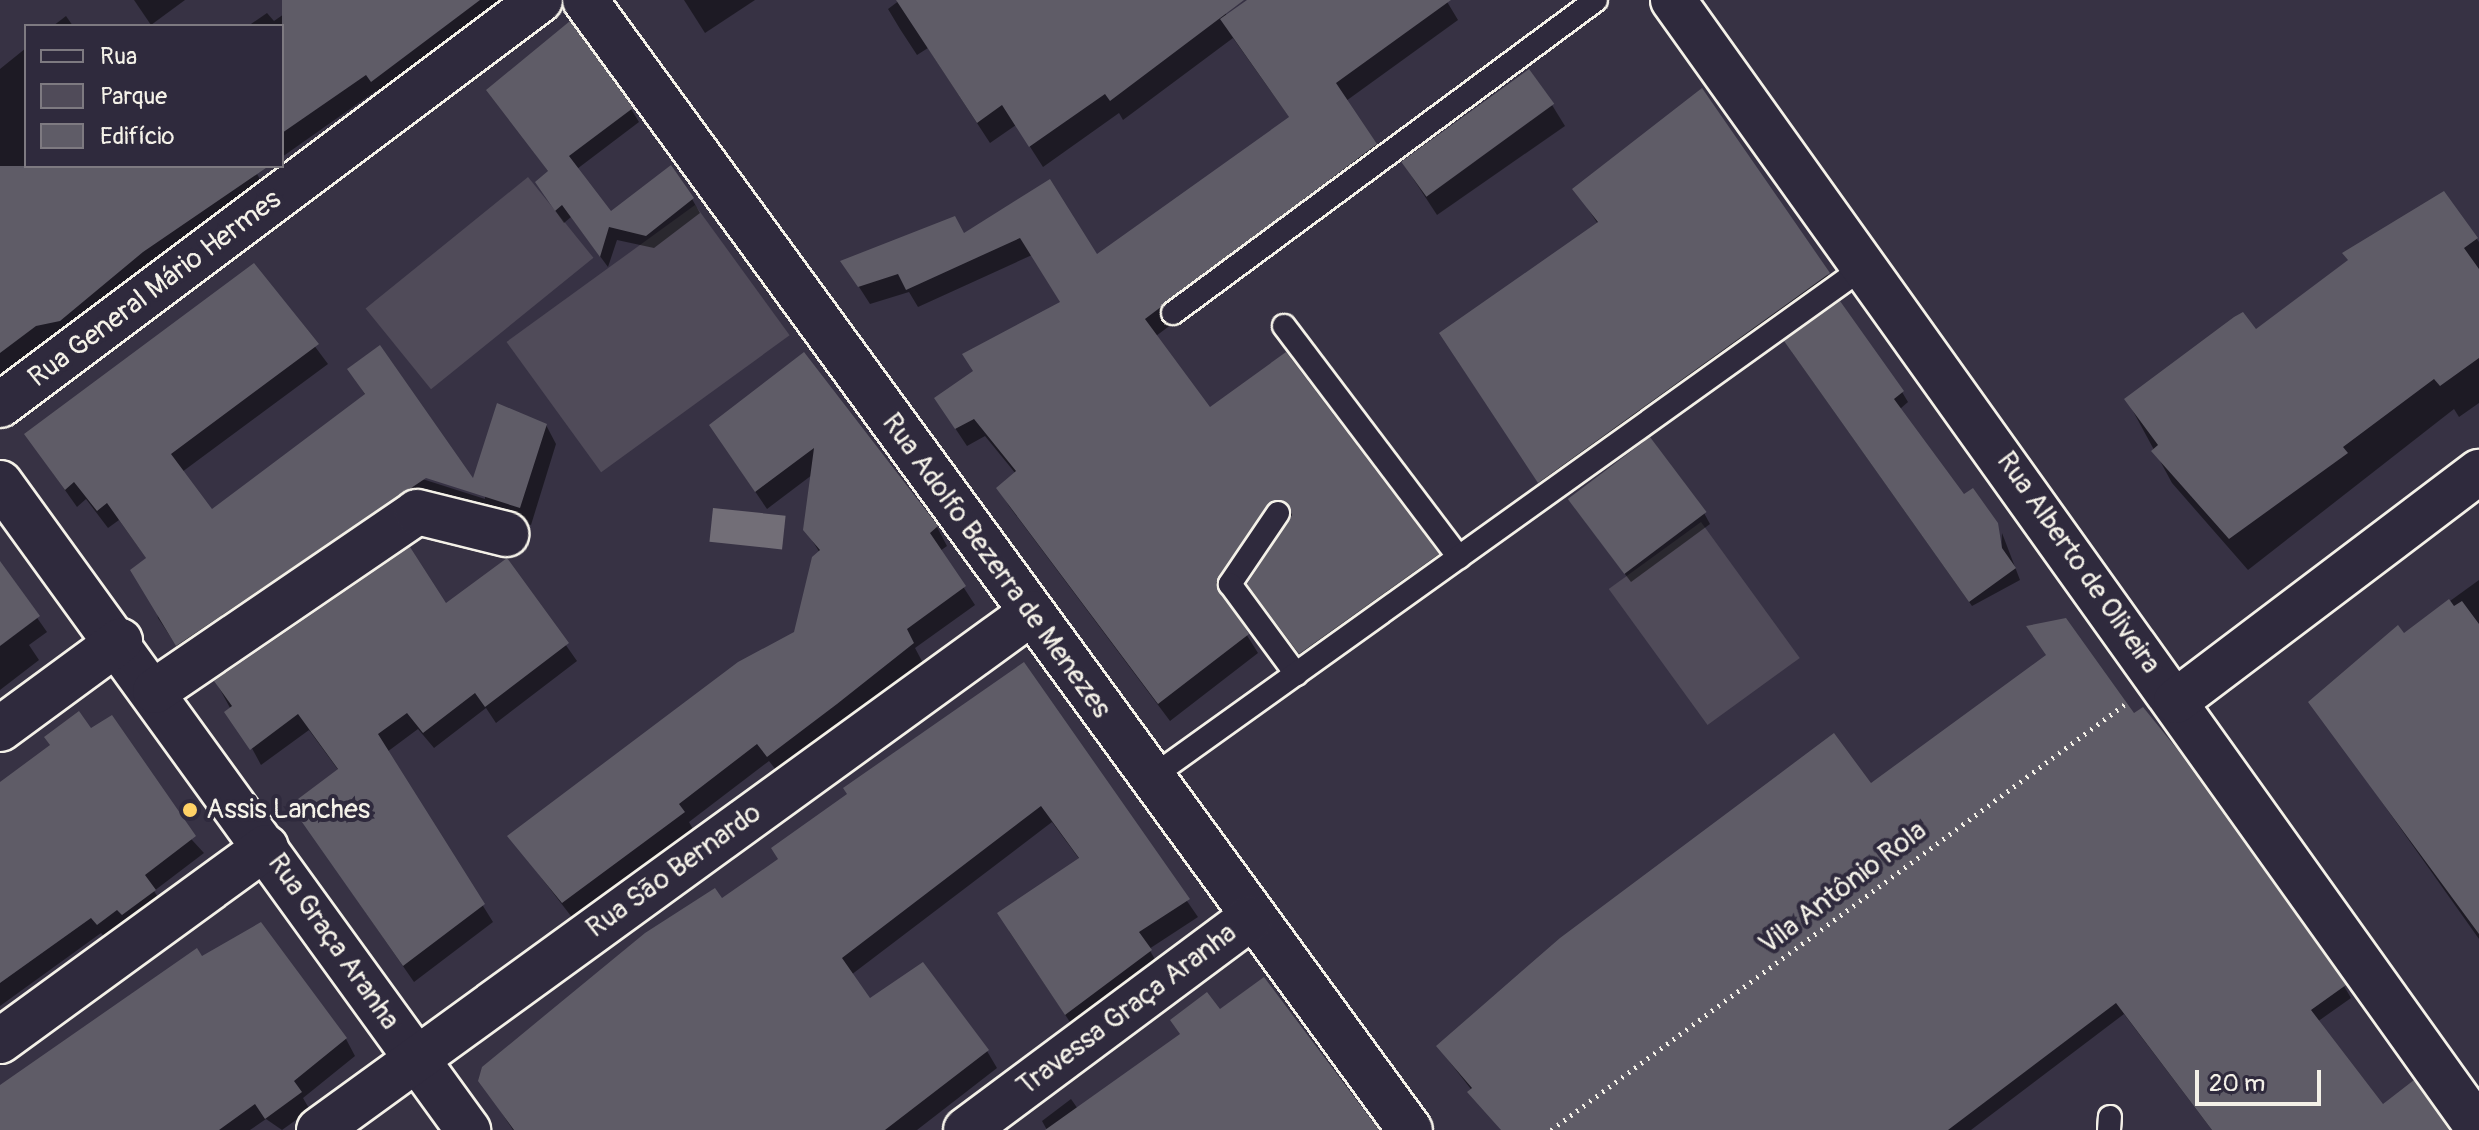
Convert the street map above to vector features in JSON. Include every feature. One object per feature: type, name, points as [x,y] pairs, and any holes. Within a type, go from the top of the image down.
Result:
[{"type":"street","name":"Rua General Mário Hermes","points":[[0,405],[540,0]]},
{"type":"street","name":"Rua Adolfo Bezerra de Menezes","points":[[585,0],[1250,918],[1410,1130]]},
{"type":"street","name":"Rua Alberto de Oliveira","points":[[1673,0],[1868,264],[2479,1129]]},
{"type":"street","points":[[2168,690],[2479,472]]},
{"type":"street","name":"Rua Graça Aranha","points":[[0,483],[120,641],[468,1130]]},
{"type":"street","points":[[155,691],[417,512],[506,534]]},
{"type":"street","name":"Rua São Bernardo","points":[[319,1130],[1031,613]]},
{"type":"street","points":[[0,729],[120,641]]},
{"type":"street","points":[[0,1041],[266,847]]},
{"type":"street","name":"Travessa Graça Aranha","points":[[966,1130],[1250,918]]},
{"type":"lane","points":[[1173,313],[1596,0]]},
{"type":"lane","points":[[1149,779],[1868,264]]},
{"type":"lane","points":[[1284,326],[1459,557]]},
{"type":"lane","points":[[1278,513],[1230,584],[1296,674]]},
{"type":"path","name":"Vila Antônio Rola","points":[[1551,1130],[2168,690]]},
{"type":"green space","points":[[528,177],[593,258],[431,389],[366,309]]},
{"type":"green space","points":[[695,205],[790,335],[601,472],[506,342]]},
{"type":"green space","points":[[1701,522],[1800,658],[1708,725],[1609,589]]},
{"type":"shaded area","points":[[713,508],[786,516],[782,549],[709,542]]},
{"type":"building","points":[[282,0],[480,0],[371,82],[366,75],[284,132]]},
{"type":"building","points":[[896,0],[1244,0],[1110,101],[1105,94],[1029,147],[1002,105],[977,123]]},
{"type":"building","points":[[1247,0],[1451,0],[1336,83],[1377,144],[1145,319],[1210,407],[1286,352],[1439,554],[1299,654],[1247,584],[1292,515],[1286,502],[1271,501],[1216,583],[1249,634],[1158,704],[996,488],[1016,471],[974,419],[955,429],[934,398],[973,371],[962,354],[1060,302],[1020,238],[906,290],[898,274],[858,287],[840,261],[955,216],[964,233],[1050,179],[1097,254],[1289,117],[1220,19]]},
{"type":"building","points":[[570,21],[633,108],[569,156],[611,211],[671,165],[694,198],[646,236],[609,227],[600,257],[562,205],[555,211],[535,182],[548,171],[486,90]]},
{"type":"building","points":[[1529,69],[1554,104],[1426,197],[1401,162]]},
{"type":"building","points":[[1702,88],[1830,273],[1538,483],[1439,333],[1598,222],[1572,189]]},
{"type":"building","points":[[0,166],[266,168],[143,252],[60,321],[36,326],[0,353]]},
{"type":"building","points":[[2444,191],[2478,238],[2464,248],[2479,269],[2479,358],[2440,386],[2434,379],[2343,447],[2348,453],[2229,539],[2151,451],[2158,445],[2124,399],[2243,312],[2256,329],[2348,260],[2342,253]]},
{"type":"building","points":[[254,263],[319,344],[171,454],[212,509],[365,394],[347,369],[380,345],[473,478],[497,403],[547,424],[520,508],[426,478],[176,646],[130,570],[146,558],[107,503],[97,511],[74,482],[65,490],[24,434]]},
{"type":"building","points":[[1840,301],[1904,391],[1894,399],[1964,494],[1973,488],[1998,523],[2002,548],[2016,568],[1969,602],[1784,341]]},
{"type":"building","points":[[804,352],[938,526],[930,533],[966,586],[907,629],[914,643],[837,704],[767,757],[757,744],[679,804],[685,812],[562,903],[507,836],[738,662],[794,632],[812,557],[820,550],[803,530],[814,448],[755,492],[709,425]]},
{"type":"building","points":[[1650,437],[1707,512],[1624,574],[1568,499]]},
{"type":"building","points":[[410,547],[446,603],[507,558],[569,643],[485,707],[475,693],[423,733],[407,713],[378,734],[485,904],[403,966],[290,805],[338,769],[298,714],[250,750],[224,712],[232,706],[214,681]]},
{"type":"building","points":[[0,561],[40,616],[0,646]]},
{"type":"building","points":[[2449,599],[2454,606],[2462,601],[2479,624],[2479,934],[2308,702],[2398,625],[2404,633]]},
{"type":"building","points":[[2066,618],[2134,713],[2143,707],[2177,749],[2346,985],[2311,1010],[2383,1104],[2414,1080],[2449,1130],[2212,1130],[2116,1003],[1948,1130],[1501,1130],[1467,1092],[1472,1088],[1436,1046],[1560,938],[1834,733],[1871,783],[2046,655],[2026,626]]},
{"type":"building","points":[[1024,662],[1190,899],[1139,932],[1152,950],[1065,1015],[997,913],[1079,858],[1041,806],[842,958],[870,998],[923,962],[989,1050],[885,1130],[514,1130],[478,1081],[482,1067],[645,933],[715,888],[722,898],[778,859],[771,848],[847,794],[843,788]]},
{"type":"building","points":[[79,711],[91,728],[112,715],[196,836],[145,875],[156,890],[122,915],[117,910],[97,925],[91,918],[0,983],[0,782],[50,745],[44,737]]},
{"type":"building","points":[[261,922],[347,1038],[294,1081],[302,1092],[265,1119],[255,1104],[219,1130],[0,1130],[0,1085],[197,948],[202,956]]},
{"type":"building","points":[[1264,977],[1379,1130],[1045,1130],[1180,1034],[1170,1020],[1207,992],[1220,1009]]},
{"type":"place","name":"Assis Lanches","points":[[190,810]]}]
